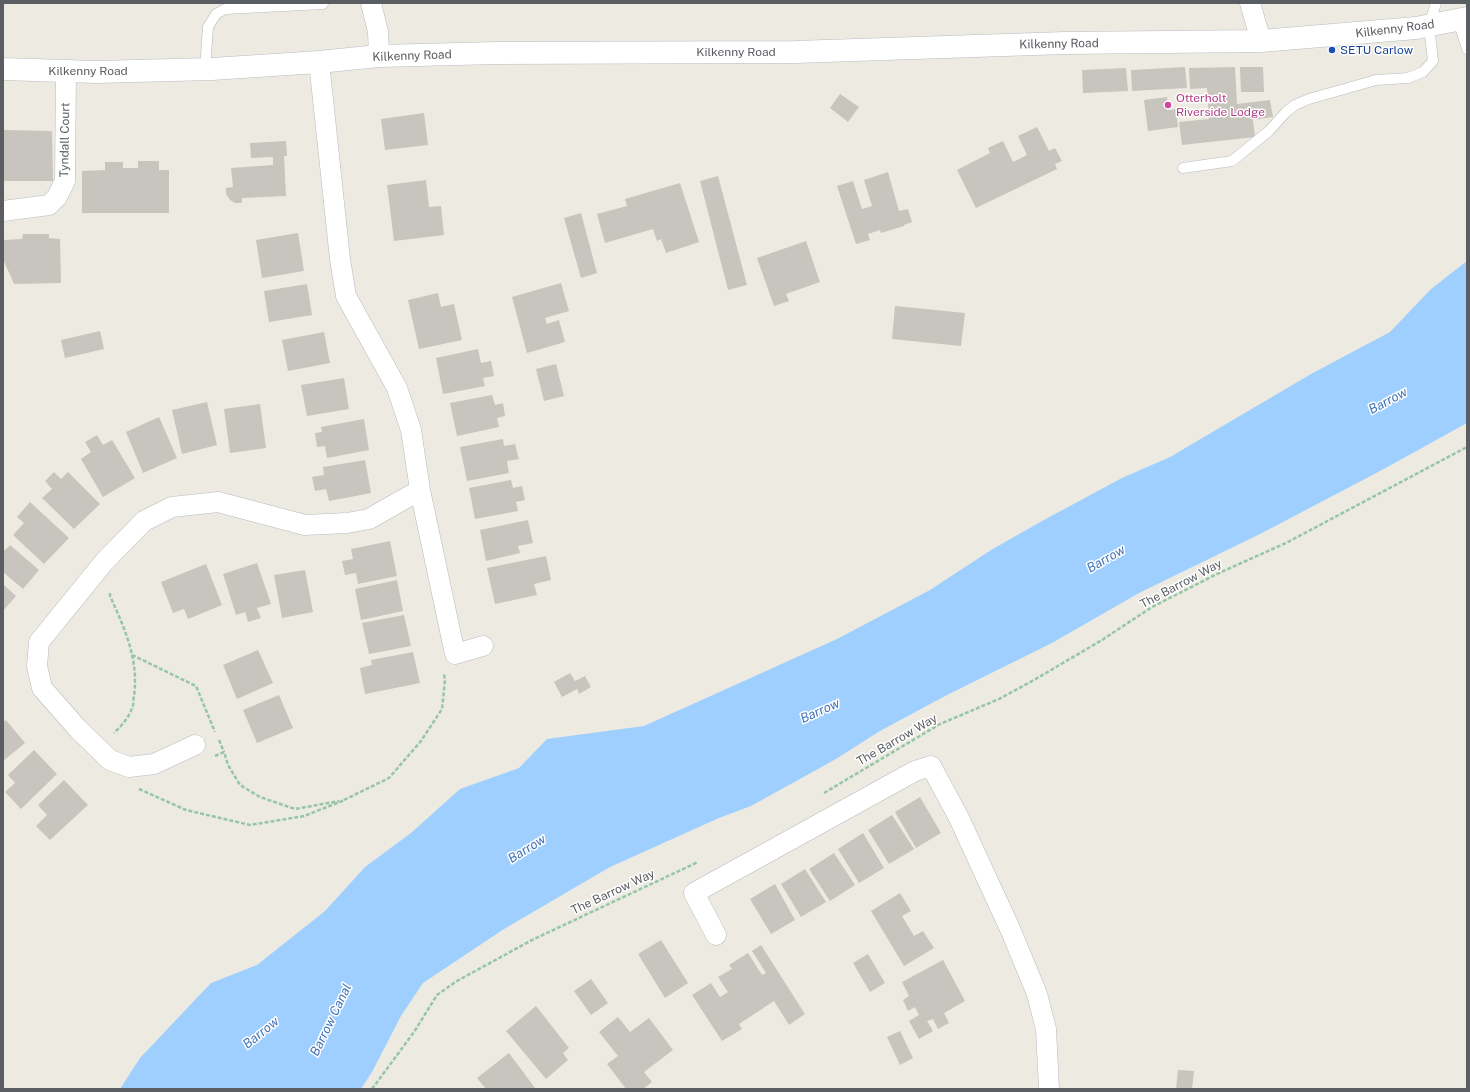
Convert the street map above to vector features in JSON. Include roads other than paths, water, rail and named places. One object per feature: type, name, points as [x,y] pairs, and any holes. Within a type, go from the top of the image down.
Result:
[{"type":"main road","name":"Kilkenny Road","points":[[3,69],[96,72],[205,69],[319,62],[379,56],[497,53],[795,52],[1065,43],[1261,41],[1374,33],[1429,26],[1462,19]]},
{"type":"street","points":[[372,3],[378,32],[379,56]]},
{"type":"street","points":[[1250,3],[1261,41]]},
{"type":"street","points":[[319,62],[340,259],[346,296],[397,388],[411,430],[420,490],[455,654],[484,646]]},
{"type":"street","name":"Tyndall Court","points":[[3,211],[49,205],[57,197],[65,181],[66,71]]},
{"type":"street","points":[[195,745],[154,764],[129,767],[110,760],[78,729],[42,688],[36,666],[39,642],[104,562],[144,522],[172,507],[218,502],[305,525],[369,519],[420,490]]},
{"type":"street","points":[[716,935],[694,893],[915,771],[931,766],[959,818],[1011,931],[1037,994],[1046,1029],[1050,1089]]},
{"type":"lane","points":[[1183,168],[1232,161],[1269,131],[1286,112],[1295,105],[1308,99],[1376,80],[1408,78],[1424,72],[1433,61],[1429,26],[1436,3]]},
{"type":"lane","points":[[205,69],[208,27],[216,14],[225,9],[323,4]]},
{"type":"lane","points":[[1462,19],[1467,49]]},
{"type":"water","points":[[1467,261],[1467,423],[1382,470],[1262,533],[1139,593],[1052,643],[947,695],[880,731],[836,759],[751,806],[719,818],[610,867],[504,929],[423,983],[401,1016],[372,1072],[361,1089],[120,1089],[140,1058],[211,983],[257,965],[325,911],[365,867],[411,833],[460,789],[519,768],[547,739],[644,726],[837,639],[930,590],[991,550],[1042,521],[1122,478],[1170,457],[1311,374],[1390,332],[1431,289]]},
{"type":"place","name":"SETU Carlow","points":[[1332,50]]},
{"type":"place","name":"Otterholt Riverside Lodge","points":[[1168,105]]},
{"type":"water label","name":"Barrow","points":[[1388,401]]},
{"type":"water label","name":"Barrow","points":[[1106,559]]},
{"type":"water label","name":"Barrow","points":[[820,711]]},
{"type":"water label","name":"Barrow","points":[[527,849]]},
{"type":"water label","name":"Barrow Canal","points":[[331,1020]]},
{"type":"water label","name":"Barrow","points":[[261,1033]]}]
